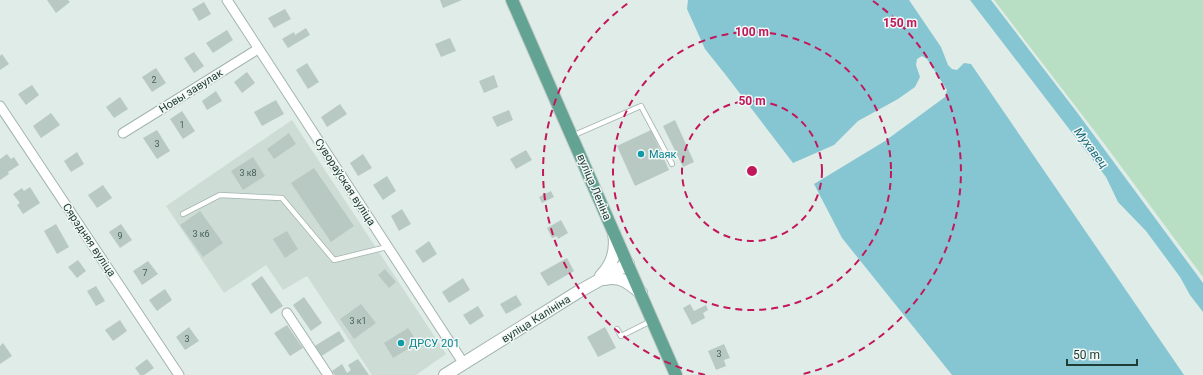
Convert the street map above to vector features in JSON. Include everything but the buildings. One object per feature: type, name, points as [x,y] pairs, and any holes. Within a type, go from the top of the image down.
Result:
[{"type":"main road","name":"вуліца Леніна","points":[[512,0],[676,375]]},
{"type":"street","name":"Сувораўская вуліца","points":[[227,0],[464,364]]},
{"type":"street","name":"Новы завулак","points":[[123,133],[258,49]]},
{"type":"street","name":"Сярэдняя вуліца","points":[[0,106],[179,375]]},
{"type":"street","points":[[594,283],[612,263],[615,240],[614,232]]},
{"type":"street","name":"вуліца Калініна","points":[[445,375],[594,283],[628,264]]},
{"type":"street","points":[[594,283],[617,277],[629,283],[641,293]]},
{"type":"street","points":[[287,313],[328,375]]},
{"type":"lane","points":[[572,136],[641,106],[672,164]]},
{"type":"lane","points":[[183,214],[220,195],[282,198],[334,260],[387,247]]},
{"type":"lane","points":[[617,329],[621,336],[653,320]]},
{"type":"shaded area","points":[[292,120],[446,354],[416,375],[372,375],[307,276],[283,290],[266,265],[224,293],[166,206]]},
{"type":"green space","points":[[994,0],[1203,0],[1203,277],[1103,142]]},
{"type":"water","points":[[688,0],[909,0],[941,47],[948,65],[952,69],[957,70],[964,63],[971,64],[1184,375],[952,375],[842,238],[814,184],[885,141],[945,97],[947,90],[927,59],[922,56],[917,59],[916,65],[920,77],[915,87],[898,99],[858,121],[834,145],[793,163],[705,49],[687,9]]},
{"type":"water","name":"Мухавец","points":[[970,0],[991,0],[1076,111],[1203,283],[1203,312],[1190,295],[1180,277],[1146,231],[1118,202],[1106,177]]},
{"type":"place","name":"Маяк","points":[[641,154]]},
{"type":"place","name":"ДРСУ 201","points":[[401,343]]}]
